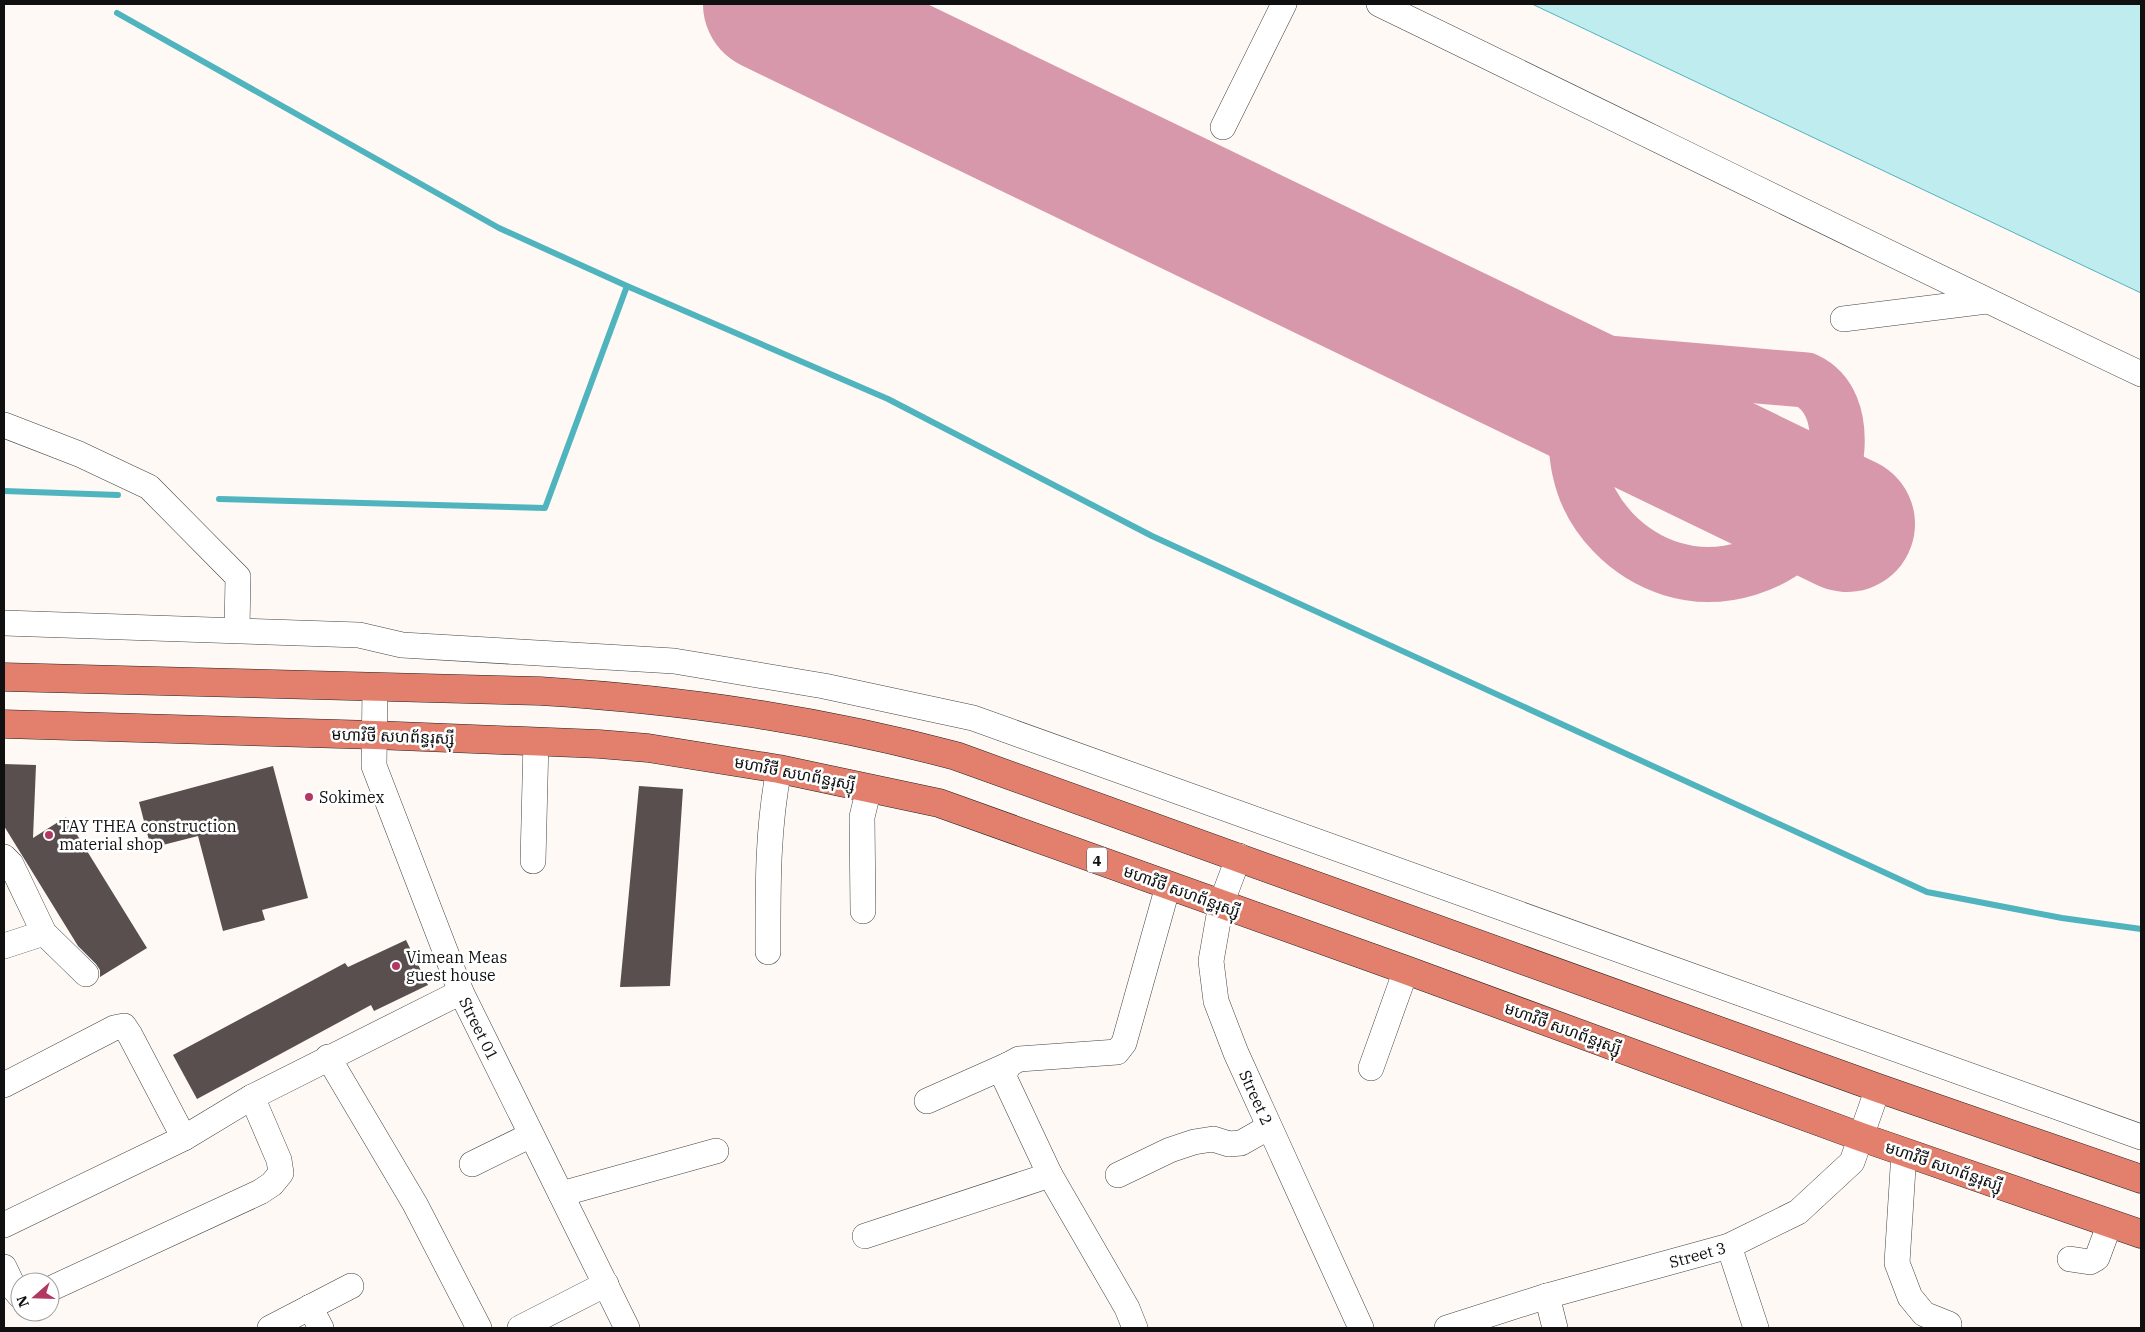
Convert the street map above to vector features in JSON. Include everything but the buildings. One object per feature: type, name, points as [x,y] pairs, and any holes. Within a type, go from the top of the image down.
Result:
[{"type":"highway","points":[[4,677],[540,692],[662,700],[770,715],[882,736],[956,756],[1239,856],[1878,1088],[2141,1179]]},
{"type":"highway","name":"មហាវិថី សហព័ន្ធរុស្ស៊ី","points":[[4,724],[536,741],[648,748],[779,769],[939,804],[1406,970],[1861,1138],[2141,1234]]},
{"type":"street","points":[[1223,127],[1284,4]]},
{"type":"street","points":[[1379,4],[1774,195],[1987,301],[2141,374]]},
{"type":"street","points":[[1842,319],[1987,301]]},
{"type":"street","points":[[4,425],[79,454],[149,487],[238,577],[236,630]]},
{"type":"street","points":[[4,623],[359,634],[402,645],[674,661],[824,686],[973,718],[2141,1137]]},
{"type":"street","name":"Street 01","points":[[375,687],[374,766],[460,992],[627,1328]]},
{"type":"street","points":[[533,861],[536,741]]},
{"type":"street","points":[[768,952],[769,849],[772,808],[779,769]]},
{"type":"street","points":[[863,912],[862,817],[869,788]]},
{"type":"street","name":"Street 2","points":[[1239,856],[1221,904],[1211,961],[1216,1001],[1269,1127],[1362,1328]]},
{"type":"street","points":[[4,857],[11,864],[44,932],[86,974]]},
{"type":"street","points":[[928,1101],[1008,1066],[1019,1059],[1117,1052],[1124,1043],[1168,886]]},
{"type":"street","points":[[4,946],[44,932]]},
{"type":"street","points":[[1371,1068],[1406,970]]},
{"type":"street","points":[[4,1225],[184,1138],[252,1097],[460,992]]},
{"type":"street","points":[[4,1085],[114,1028],[124,1026],[184,1138]]},
{"type":"street","points":[[328,1058],[419,1212],[479,1328]]},
{"type":"street","points":[[1008,1066],[1004,1077],[1050,1175],[1128,1308],[1134,1328]]},
{"type":"street","name":"Street 3","points":[[1447,1328],[1547,1296],[1729,1246],[1798,1212],[1852,1162],[1878,1088]]},
{"type":"street","points":[[60,1284],[260,1192],[272,1184],[281,1173],[279,1160],[252,1097]]},
{"type":"street","points":[[1118,1175],[1170,1150],[1194,1142],[1212,1139],[1229,1144],[1241,1143],[1269,1127]]},
{"type":"street","points":[[472,1164],[532,1135]]},
{"type":"street","points":[[561,1194],[716,1151]]},
{"type":"street","points":[[1904,1152],[1897,1263],[1910,1297],[1924,1314],[1949,1324]]},
{"type":"street","points":[[865,1236],[1050,1175]]},
{"type":"street","points":[[2070,1259],[2090,1262],[2097,1258],[2110,1223]]},
{"type":"street","points":[[1729,1246],[1756,1328]]},
{"type":"street","points":[[4,1267],[10,1280]]},
{"type":"street","points":[[520,1328],[606,1284]]},
{"type":"street","points":[[270,1328],[316,1318],[351,1286]]},
{"type":"street","points":[[1547,1296],[1555,1328]]},
{"type":"water","points":[[1532,4],[2141,4],[2141,293]]},
{"type":"waterway","points":[[117,13],[499,228],[627,286],[888,399],[1152,536],[1927,892],[2062,918],[2141,929]]},
{"type":"waterway","points":[[219,499],[545,508],[627,286]]},
{"type":"waterway","points":[[4,491],[118,495]]},
{"type":"taxiway","points":[[1485,349],[1584,361],[1806,380],[1822,392],[1832,408],[1836,427],[1837,448],[1834,469],[1820,509],[1811,525],[1798,540],[1783,552],[1748,568],[1729,573],[1690,573],[1656,563],[1626,544],[1602,519],[1585,489],[1578,465],[1574,433],[1569,420],[1549,397],[1507,359]]},
{"type":"runway","points":[[771,4],[1847,524]]},
{"type":"place","name":"Sokimex","points":[[309,797]]},
{"type":"place","name":"TAY THEA construction material shop","points":[[49,835]]},
{"type":"place","name":"Vimean Meas guest house","points":[[396,966]]}]
